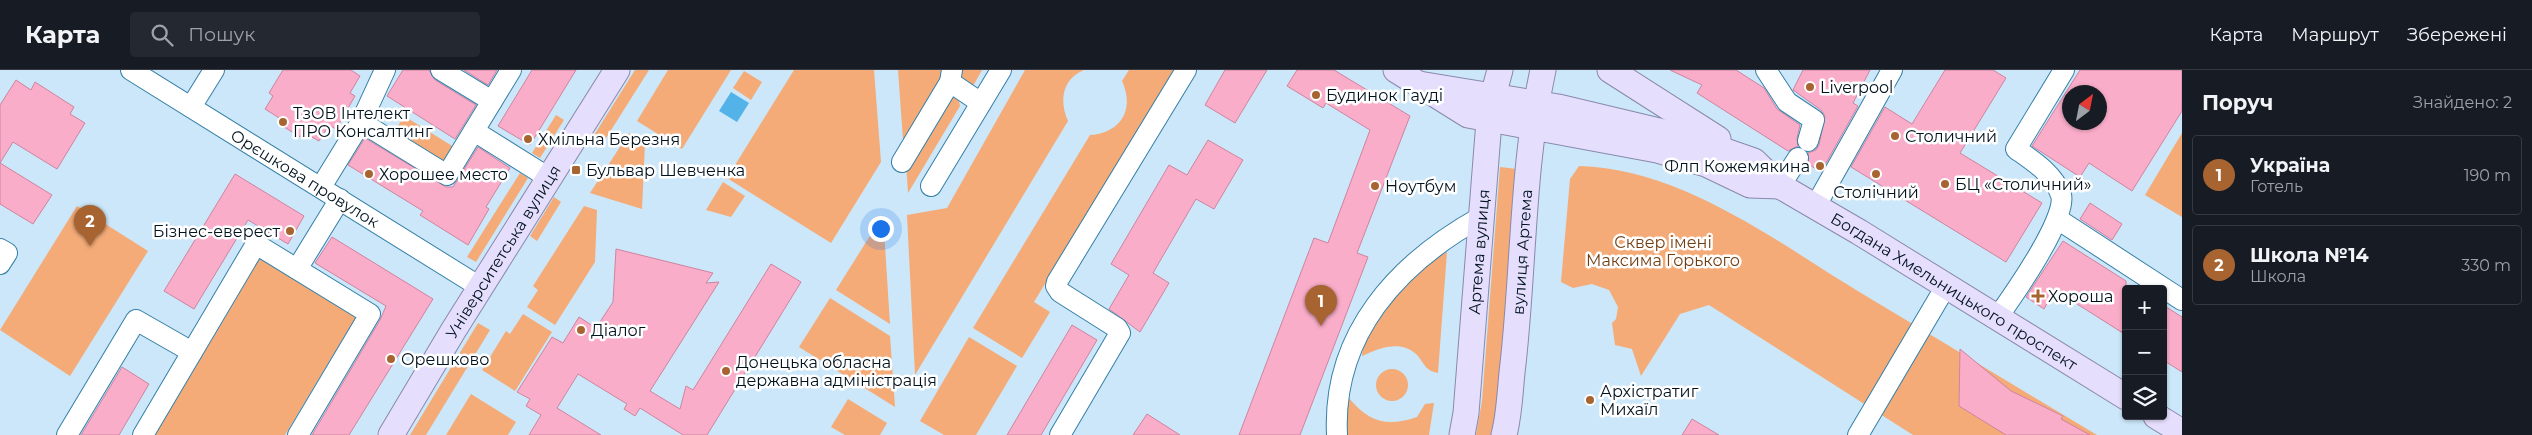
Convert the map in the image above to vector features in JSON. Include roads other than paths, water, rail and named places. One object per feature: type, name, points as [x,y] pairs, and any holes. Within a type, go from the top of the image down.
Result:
[{"type":"main road","name":"Університетська вулиця","points":[[391,435],[480,287],[617,70]]},
{"type":"main road","name":"Богдана Хмельницького проспект","points":[[1396,70],[1468,115],[1490,121],[1657,150],[1706,164],[1750,185],[1780,186]]},
{"type":"main road","name":"Артема вулиця","points":[[1462,435],[1466,413],[1492,96],[1500,70]]},
{"type":"main road","name":"вулиця Артема","points":[[1504,435],[1517,326],[1526,169],[1543,70]]},
{"type":"main road","points":[[1610,70],[1754,162]]},
{"type":"main road","name":"Богдана Хмельницького проспект","points":[[1419,84],[1536,103],[1688,138],[1754,162],[1780,186],[2122,395]]},
{"type":"main road","points":[[2162,420],[2182,432]]},
{"type":"street","name":"Орєшкова провулок","points":[[131,70],[340,198],[480,287]]},
{"type":"street","points":[[191,107],[214,70]]},
{"type":"street","points":[[321,187],[361,122],[385,70]]},
{"type":"street","points":[[441,70],[492,101]]},
{"type":"street","points":[[361,122],[447,175],[510,70]]},
{"type":"street","points":[[931,186],[1001,70]]},
{"type":"street","points":[[1060,435],[1120,333],[1117,328],[1060,292],[1056,286],[1057,282],[1186,70]]},
{"type":"street","points":[[1766,70],[1787,102],[1814,120],[1803,150],[1780,186]]},
{"type":"street","points":[[1815,207],[1892,70]]},
{"type":"street","points":[[1997,318],[2058,220],[2061,196],[2051,177],[2016,149],[2064,70]]},
{"type":"street","points":[[902,162],[951,76],[981,103]]},
{"type":"street","points":[[474,131],[549,178]]},
{"type":"street","points":[[297,269],[340,198]]},
{"type":"street","points":[[1337,435],[1336,414],[1344,373],[1358,332],[1378,302],[1403,274],[1452,233],[1481,217]]},
{"type":"street","points":[[2058,220],[2182,300]]},
{"type":"street","points":[[143,435],[256,244],[370,314],[298,435]]},
{"type":"street","points":[[0,249],[7,253],[0,264]]},
{"type":"street","points":[[1858,435],[1946,286]]},
{"type":"street","points":[[67,435],[136,320],[192,352]]},
{"type":"water","points":[[731,92],[749,103],[737,122],[719,111]]},
{"type":"place","name":"Liverpool","points":[[1810,87]]},
{"type":"place","name":"Будинок Гауді","points":[[1316,95]]},
{"type":"place","name":"ТзОВ Інтелект ПРО Консалтинг","points":[[283,122]]},
{"type":"place","name":"Столичний","points":[[1895,136]]},
{"type":"place","name":"Хмільна Березня","points":[[528,139]]},
{"type":"place","name":"Флп Кожемякина","points":[[1820,166]]},
{"type":"place","name":"Бульвар Шевченка","points":[[576,170]]},
{"type":"place","name":"Хорошее место","points":[[369,174]]},
{"type":"place","name":"Столічний","points":[[1876,174]]},
{"type":"place","name":"БЦ «Столичний»","points":[[1945,184]]},
{"type":"place","name":"Ноутбум","points":[[1375,186]]},
{"type":"place","name":"Бізнес-еверест","points":[[290,231]]},
{"type":"place","name":"Школа №14","points":[[90,246]]},
{"type":"place","name":"Хороша","points":[[2038,296]]},
{"type":"place","name":"Україна","points":[[1321,326]]},
{"type":"place","name":"Діалог","points":[[581,330]]},
{"type":"place","name":"Орешково","points":[[391,359]]},
{"type":"place","name":"Донецька обласна державна адміністрація","points":[[726,371]]},
{"type":"place","name":"Архістратиг Михаїл","points":[[1590,400]]},
{"type":"park label","name":"Сквер імені Максима Горького","points":[[1663,251]]}]
